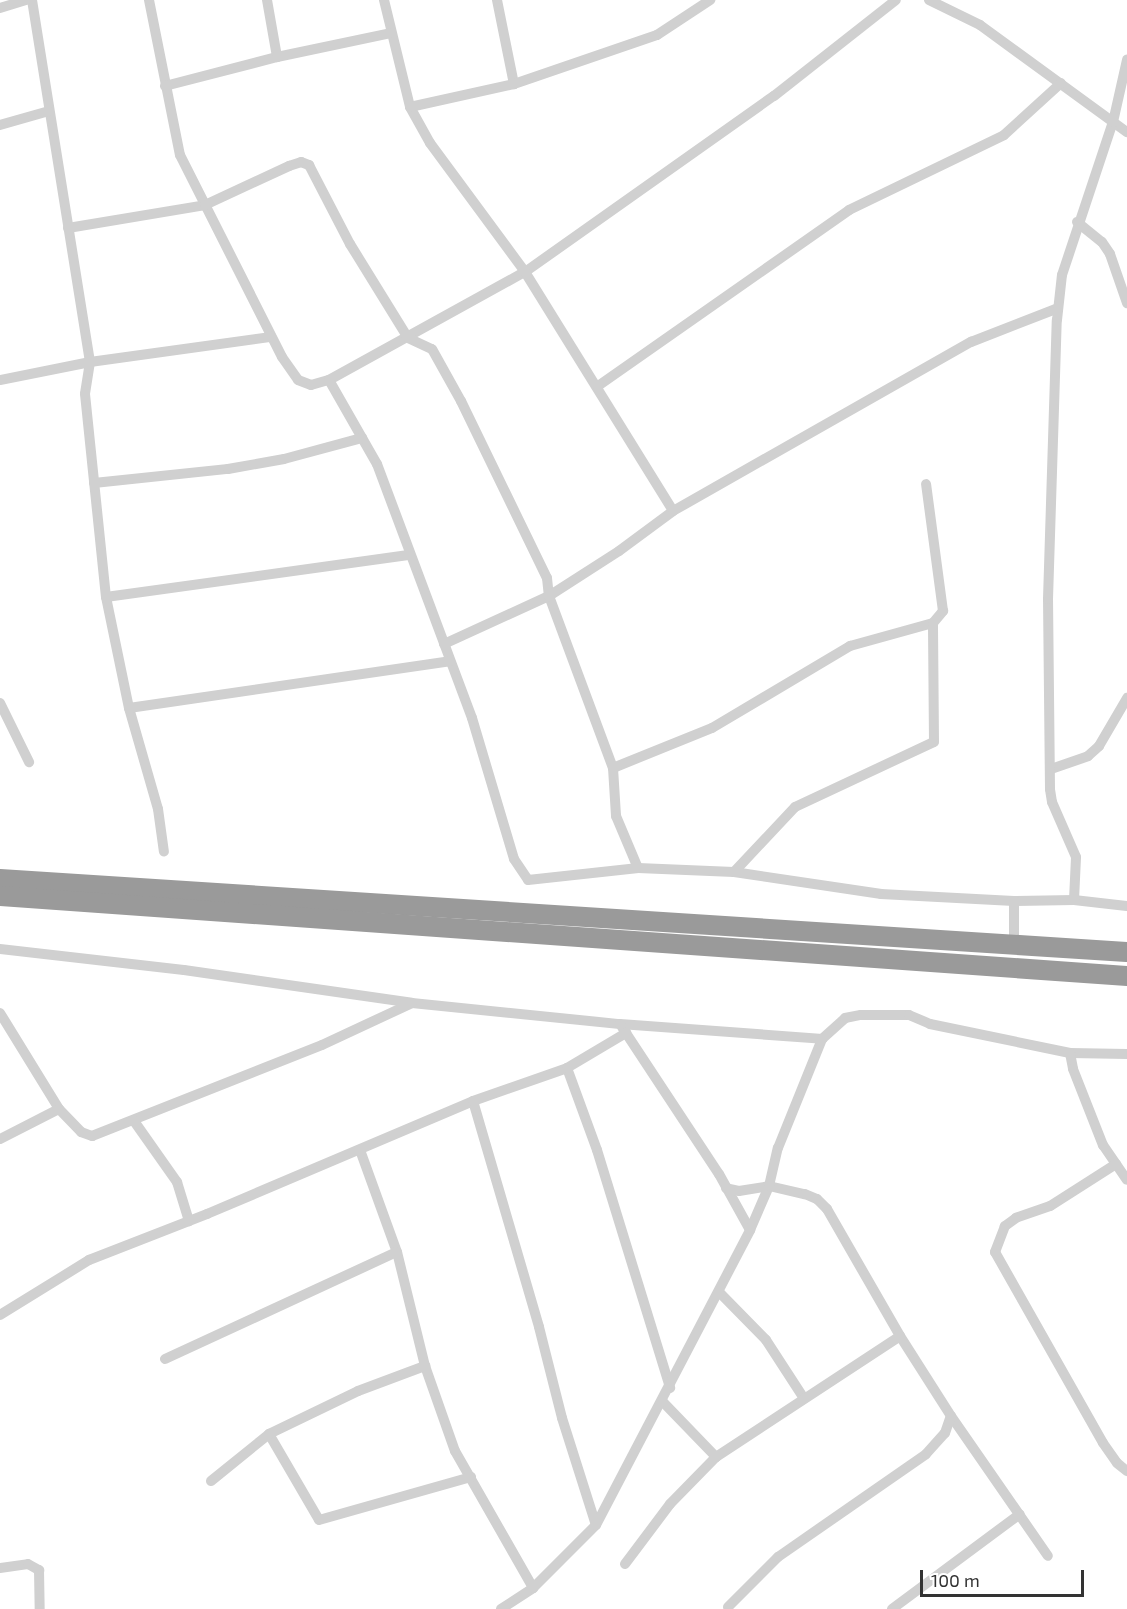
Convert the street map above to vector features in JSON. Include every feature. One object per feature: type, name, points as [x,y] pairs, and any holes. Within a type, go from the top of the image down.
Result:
[{"type":"highway","points":[[0,879],[1127,952]]},
{"type":"highway","points":[[0,896],[1127,976]]},
{"type":"street","points":[[0,8],[27,0]]},
{"type":"street","points":[[33,0],[90,362],[85,394],[106,597],[129,708],[158,808],[164,852]]},
{"type":"street","points":[[149,0],[180,155],[272,337],[298,380],[311,385],[329,380],[525,272],[774,96],[896,0]]},
{"type":"street","points":[[267,0],[278,57]]},
{"type":"street","points":[[384,0],[410,106],[430,143],[525,272],[598,386],[673,511]]},
{"type":"street","points":[[497,0],[514,84]]},
{"type":"street","points":[[410,106],[514,84],[657,35],[710,0]]},
{"type":"street","points":[[930,0],[980,25],[1127,132]]},
{"type":"street","points":[[165,86],[278,57],[391,33]]},
{"type":"street","points":[[1074,900],[1076,857],[1052,802],[1051,769],[1048,600],[1058,308],[1062,275],[1077,222],[1113,122],[1127,60]]},
{"type":"street","points":[[598,386],[849,210],[1004,135],[1061,83]]},
{"type":"street","points":[[0,125],[49,111]]},
{"type":"street","points":[[68,228],[205,205],[289,166],[301,162],[309,165],[350,244],[408,338],[432,349],[450,380],[547,578],[549,596],[613,768],[616,816],[638,868]]},
{"type":"street","points":[[1077,222],[1102,242],[1110,254],[1127,303]]},
{"type":"street","points":[[444,644],[549,596],[619,551],[673,511],[971,342],[1058,308]]},
{"type":"street","points":[[0,380],[90,362],[272,337]]},
{"type":"street","points":[[329,380],[377,464],[472,718],[514,859],[528,880],[638,868],[734,872],[882,894],[1014,901],[1074,900],[1127,906]]},
{"type":"street","points":[[94,483],[228,469],[284,459],[362,438]]},
{"type":"street","points":[[613,768],[712,728],[850,646],[933,623],[943,611],[926,484]]},
{"type":"street","points":[[106,597],[410,555]]},
{"type":"street","points":[[734,872],[795,807],[934,742],[933,623]]},
{"type":"street","points":[[129,708],[450,661]]},
{"type":"street","points":[[1051,769],[1088,756],[1099,746],[1127,698]]},
{"type":"street","points":[[0,703],[29,762]]},
{"type":"street","points":[[1014,901],[1014,943]]},
{"type":"street","points":[[0,949],[184,970],[412,1003],[623,1028],[822,1039]]},
{"type":"street","points":[[0,1013],[59,1109],[81,1132],[92,1136],[322,1045],[412,1003]]},
{"type":"street","points":[[501,1609],[533,1588],[596,1525],[670,1388],[750,1230],[769,1186],[778,1148],[822,1039],[845,1018],[861,1015],[909,1015],[930,1024],[1070,1053],[1127,1054]]},
{"type":"street","points":[[0,1315],[89,1260],[189,1221],[473,1101],[567,1068],[623,1028]]},
{"type":"street","points":[[623,1028],[726,1188],[750,1230]]},
{"type":"street","points":[[1070,1053],[1073,1069],[1103,1145],[1127,1180]]},
{"type":"street","points":[[567,1068],[597,1150],[670,1388]]},
{"type":"street","points":[[473,1101],[539,1327],[561,1418],[596,1525]]},
{"type":"street","points":[[0,1139],[59,1109]]},
{"type":"street","points":[[134,1121],[177,1182],[189,1221]]},
{"type":"street","points":[[360,1150],[397,1252],[425,1366],[455,1451],[533,1588]]},
{"type":"street","points":[[1116,1164],[1050,1206],[1016,1218],[1005,1226],[995,1252],[1103,1443],[1117,1463],[1127,1471]]},
{"type":"street","points":[[726,1188],[739,1191],[769,1186],[805,1194],[817,1199],[827,1209],[900,1336],[951,1416],[1048,1556]]},
{"type":"street","points":[[165,1359],[397,1252]]},
{"type":"street","points":[[719,1292],[766,1340],[803,1398]]},
{"type":"street","points":[[625,1564],[670,1504],[716,1457],[900,1336]]},
{"type":"street","points":[[211,1481],[269,1434],[358,1391],[425,1366]]},
{"type":"street","points":[[662,1401],[716,1457]]},
{"type":"street","points":[[728,1607],[778,1557],[926,1454],[945,1433],[951,1416]]},
{"type":"street","points":[[269,1434],[319,1520],[471,1477]]},
{"type":"street","points":[[892,1609],[1020,1514]]},
{"type":"street","points":[[0,1568],[28,1564],[39,1570],[40,1609]]}]
